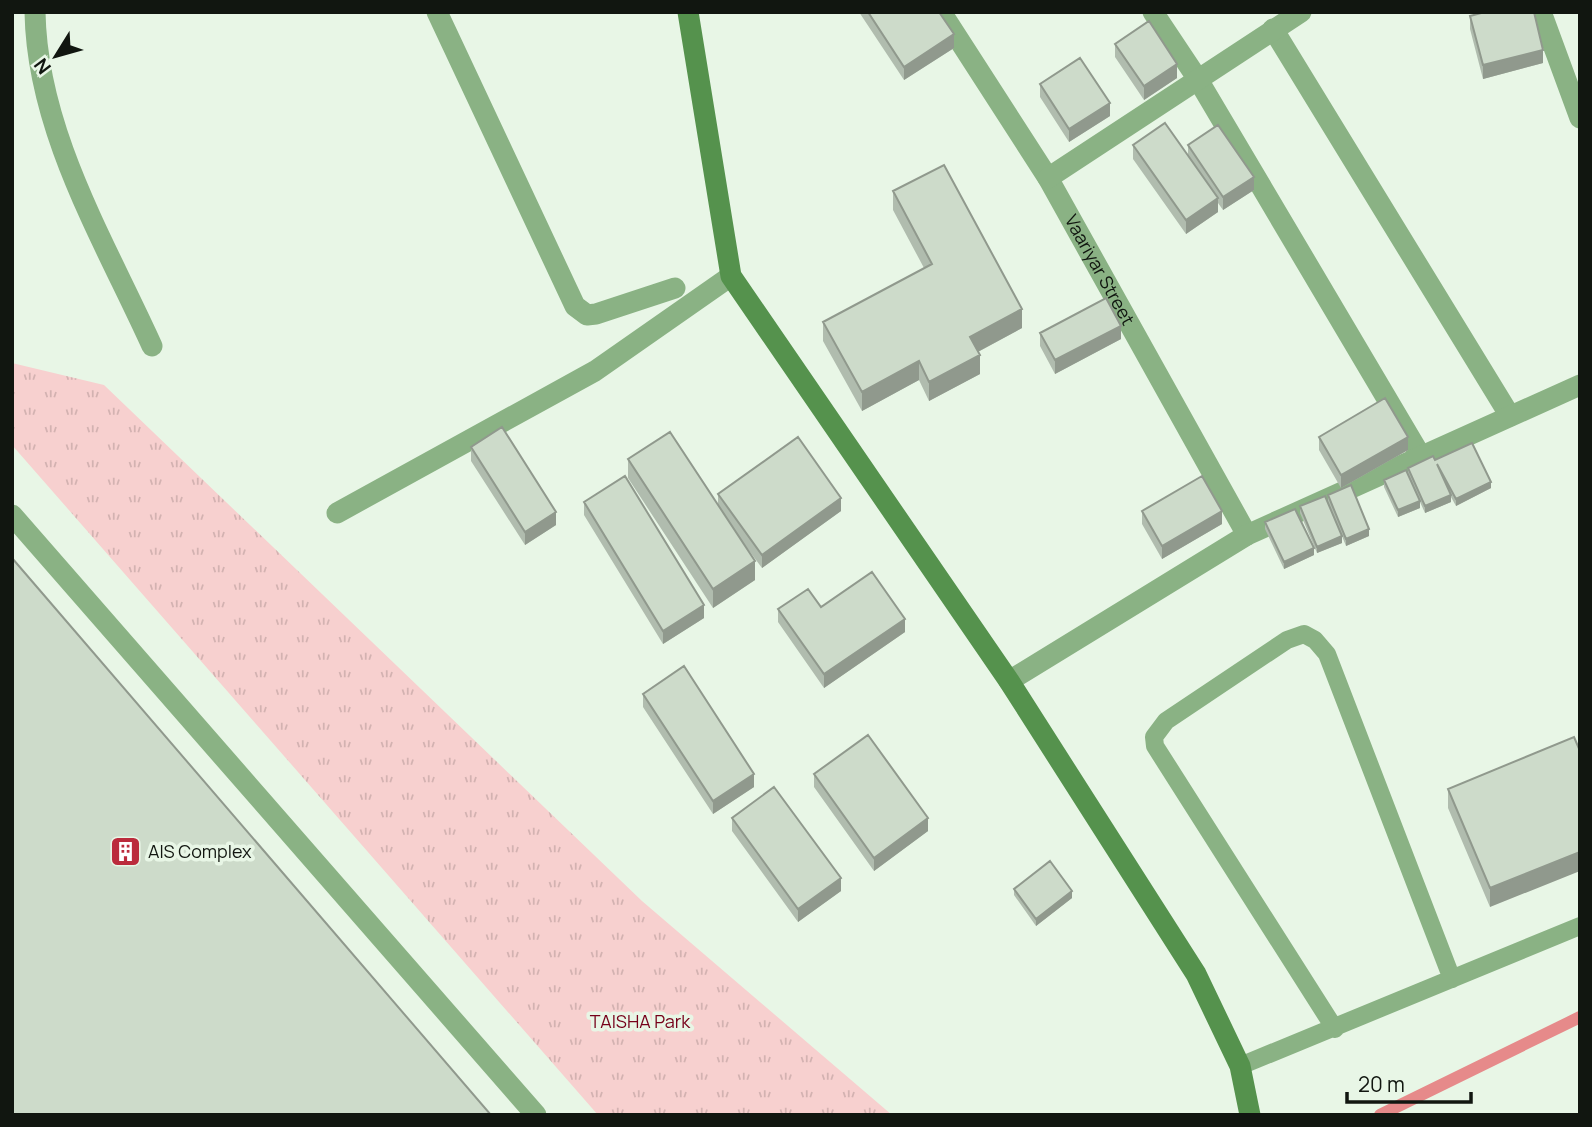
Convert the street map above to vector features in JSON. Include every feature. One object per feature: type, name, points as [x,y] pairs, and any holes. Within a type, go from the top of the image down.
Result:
[{"type":"street","points":[[35,12],[36,47],[42,84],[64,153],[152,346]]},
{"type":"street","points":[[437,12],[575,306],[587,315],[596,314],[675,288]]},
{"type":"street","points":[[688,12],[731,276],[1009,681],[1196,974],[1240,1066],[1250,1115]]},
{"type":"street","name":"Vaariyar Street","points":[[941,12],[1048,178],[1247,535]]},
{"type":"street","points":[[1153,12],[1197,78],[1422,458]]},
{"type":"street","points":[[1048,178],[1301,12]]},
{"type":"street","points":[[1541,12],[1580,118]]},
{"type":"street","points":[[1273,29],[1510,416]]},
{"type":"street","points":[[337,513],[595,371],[731,276]]},
{"type":"street","points":[[1009,681],[1247,535],[1580,385]]},
{"type":"street","points":[[12,515],[536,1115]]},
{"type":"lane","points":[[1335,1029],[1155,746],[1154,737],[1166,721],[1287,640],[1304,634],[1315,640],[1327,653],[1452,979]]},
{"type":"lane","points":[[1240,1066],[1580,926]]},
{"type":"green space","name":"TAISHA Park","points":[[12,363],[104,385],[642,901],[892,1115],[598,1115],[12,445]]},
{"type":"building","points":[[868,12],[939,12],[954,34],[904,67]]},
{"type":"building","points":[[1485,12],[1534,12],[1543,50],[1483,65],[1470,16]]},
{"type":"building","points":[[1149,21],[1177,64],[1144,86],[1115,44]]},
{"type":"building","points":[[1080,58],[1110,103],[1069,129],[1040,84]]},
{"type":"building","points":[[1165,123],[1218,198],[1186,220],[1133,145]]},
{"type":"building","points":[[1218,125],[1254,177],[1223,197],[1188,145]]},
{"type":"building","points":[[944,165],[1022,309],[970,337],[980,355],[929,382],[919,361],[862,392],[823,322],[932,264],[893,191]]},
{"type":"building","points":[[1106,298],[1121,326],[1055,360],[1040,333]]},
{"type":"building","points":[[1385,398],[1408,437],[1341,475],[1319,437]]},
{"type":"building","points":[[502,427],[556,512],[525,532],[471,447]]},
{"type":"building","points":[[670,432],[755,561],[713,589],[628,459]]},
{"type":"building","points":[[798,437],[841,498],[762,555],[718,494]]},
{"type":"building","points":[[1472,443],[1491,482],[1456,499],[1437,464],[1451,495],[1425,506],[1408,468],[1433,456],[1435,460]]},
{"type":"building","points":[[1406,470],[1420,501],[1398,510],[1384,480]]},
{"type":"building","points":[[625,476],[704,605],[663,631],[584,502]]},
{"type":"building","points":[[1202,476],[1222,511],[1162,546],[1142,511]]},
{"type":"building","points":[[1351,485],[1369,529],[1346,539],[1328,495]]},
{"type":"building","points":[[1325,496],[1342,536],[1317,547],[1300,506]]},
{"type":"building","points":[[1295,509],[1314,548],[1284,562],[1265,522]]},
{"type":"building","name":"AIS Complex","points":[[12,558],[491,1115],[12,1115]]},
{"type":"building","points":[[872,572],[905,619],[824,674],[778,609],[808,589],[821,607]]},
{"type":"building","points":[[684,666],[754,774],[713,801],[643,694]]},
{"type":"building","points":[[868,735],[928,818],[874,858],[814,774]]},
{"type":"building","points":[[1574,737],[1580,751],[1580,852],[1490,888],[1448,789]]},
{"type":"building","points":[[774,787],[841,878],[798,909],[732,818]]},
{"type":"building","points":[[1050,861],[1072,891],[1036,919],[1014,889]]},
{"type":"waterway","points":[[1380,1115],[1580,1017]]},
{"type":"place","name":"AIS Complex","points":[[125,852]]}]
